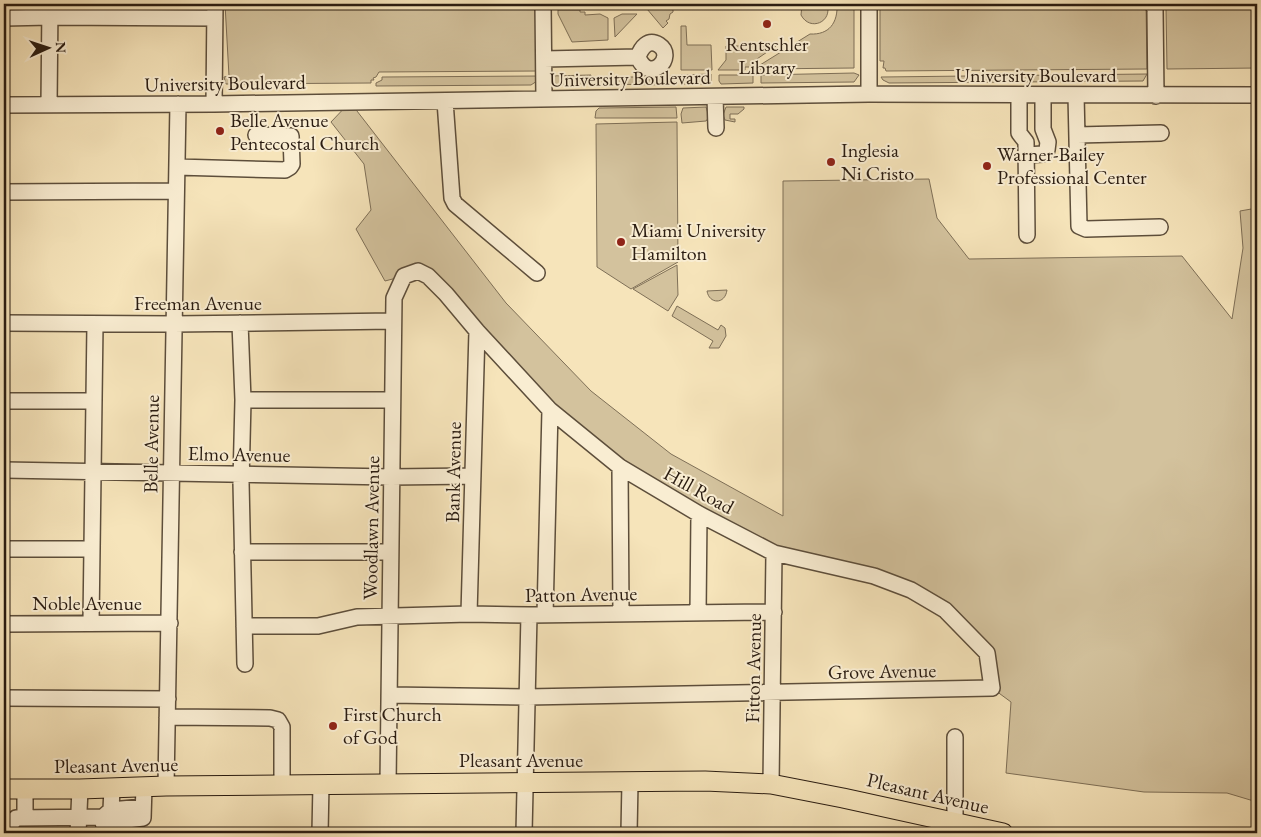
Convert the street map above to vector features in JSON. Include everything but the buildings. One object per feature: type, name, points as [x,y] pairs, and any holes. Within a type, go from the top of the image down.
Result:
[{"type":"main road","name":"Pleasant Avenue","points":[[4,788],[80,789],[282,784],[705,781],[771,784],[1003,833]]},
{"type":"street","points":[[543,4],[544,99]]},
{"type":"street","points":[[868,4],[869,94]]},
{"type":"street","points":[[1153,4],[1155,10],[1156,96]]},
{"type":"street","points":[[49,104],[50,10]]},
{"type":"street","points":[[4,18],[50,10],[215,11],[214,104]]},
{"type":"street","points":[[544,59],[638,57]]},
{"type":"street","name":"University Boulevard","points":[[4,105],[214,104],[869,94],[1257,96]]},
{"type":"street","points":[[1019,95],[1019,133],[1026,142],[1027,235]]},
{"type":"street","points":[[1026,155],[1043,154],[1047,150],[1048,142],[1043,130],[1043,95]]},
{"type":"street","points":[[1076,95],[1079,226],[1086,229],[1160,227]]},
{"type":"street","points":[[716,97],[716,128]]},
{"type":"street","points":[[445,101],[452,198],[455,204],[537,273]]},
{"type":"street","name":"Belle Avenue","points":[[166,786],[170,623],[170,473],[178,104]]},
{"type":"street","points":[[1077,135],[1160,133]]},
{"type":"street","points":[[177,167],[285,170],[290,168],[292,164],[291,136],[256,135]]},
{"type":"street","points":[[4,192],[176,191]]},
{"type":"street","name":"Hill Road","points":[[404,276],[418,271],[428,276],[550,410],[620,467],[699,514],[774,553],[874,576],[911,590],[945,610],[987,653],[992,688]]},
{"type":"street","name":"Woodlawn Avenue","points":[[388,784],[393,321],[394,298],[404,276]]},
{"type":"street","name":"Freeman Avenue","points":[[4,324],[393,321]]},
{"type":"street","points":[[240,323],[243,400],[241,474],[245,664]]},
{"type":"street","points":[[91,623],[95,324]]},
{"type":"street","name":"Bank Avenue","points":[[469,614],[477,331]]},
{"type":"street","points":[[4,400],[94,401]]},
{"type":"street","points":[[243,400],[392,400]]},
{"type":"street","points":[[545,615],[550,410]]},
{"type":"street","points":[[620,467],[621,614]]},
{"type":"street","name":"Elmo Avenue","points":[[4,470],[391,477],[473,476]]},
{"type":"street","points":[[698,613],[699,514]]},
{"type":"street","points":[[4,549],[92,549]]},
{"type":"street","points":[[242,552],[390,552]]},
{"type":"street","name":"Fitton Avenue","points":[[771,784],[774,553]]},
{"type":"street","name":"Patton Avenue","points":[[390,616],[774,612]]},
{"type":"street","points":[[524,833],[529,615]]},
{"type":"street","points":[[244,626],[318,626],[357,617],[390,616]]},
{"type":"street","name":"Noble Avenue","points":[[4,624],[170,623]]},
{"type":"street","name":"Grove Avenue","points":[[389,695],[527,697],[992,688]]},
{"type":"street","points":[[4,698],[168,700]]},
{"type":"street","points":[[167,717],[270,718],[278,720],[282,727],[282,784]]},
{"type":"street","points":[[955,737],[955,823]]},
{"type":"street","points":[[629,833],[630,782]]},
{"type":"street","points":[[320,833],[321,784]]},
{"type":"street","points":[[10,833],[12,821],[16,818],[79,826],[105,821],[143,818],[144,786]]},
{"type":"street","points":[[105,821],[112,788]]},
{"type":"street","points":[[25,789],[25,818]]},
{"type":"street","points":[[79,826],[80,789]]},
{"type":"shaded area","points":[[225,4],[539,4],[539,71],[379,72],[373,78],[374,80],[371,80],[371,83],[226,84],[224,77],[229,76]]},
{"type":"shaded area","points":[[652,4],[673,4],[673,12],[666,21],[668,23],[663,28],[647,9]]},
{"type":"shaded area","points":[[802,4],[827,4],[827,16],[820,23],[810,23],[801,15]]},
{"type":"shaded area","points":[[837,4],[854,4],[854,68],[760,69],[760,65],[810,34],[817,34],[827,30],[836,17]]},
{"type":"shaded area","points":[[886,4],[1146,4],[1147,69],[886,71],[883,68],[884,61],[880,61],[880,6],[885,6]]},
{"type":"shaded area","points":[[1165,4],[1257,4],[1257,68],[1167,69]]},
{"type":"shaded area","points":[[558,10],[580,10],[580,12],[585,12],[585,15],[600,14],[608,18],[608,40],[572,42],[558,14]]},
{"type":"shaded area","points":[[622,14],[637,14],[615,37],[614,18]]},
{"type":"shaded area","points":[[681,26],[686,26],[687,45],[711,45],[712,70],[681,70]]},
{"type":"shaded area","points":[[726,46],[776,46],[751,63],[751,67],[745,67],[745,70],[718,70],[726,60]]},
{"type":"shaded area","points":[[854,73],[859,75],[854,82],[761,83],[761,75]]},
{"type":"shaded area","points":[[711,74],[711,82],[709,84],[681,84],[681,75]]},
{"type":"shaded area","points":[[1147,74],[1143,81],[889,83],[881,77]]},
{"type":"shaded area","points":[[591,75],[590,84],[557,85],[549,76]]},
{"type":"shaded area","points":[[719,75],[753,75],[753,83],[721,84]]},
{"type":"shaded area","points":[[540,76],[531,85],[376,86],[376,83],[382,80],[382,77]]},
{"type":"shaded area","points":[[675,76],[675,85],[597,84],[595,81],[596,77],[639,77],[647,80]]},
{"type":"shaded area","points":[[350,102],[506,303],[591,391],[671,454],[783,516],[783,181],[929,179],[937,218],[969,259],[1182,256],[1232,319],[1243,248],[1240,211],[1257,208],[1257,802],[1227,793],[1144,792],[1006,773],[1011,702],[992,688],[987,653],[911,590],[774,553],[699,514],[550,410],[428,276],[404,276],[385,281],[356,229],[371,210],[364,164],[331,122]]},
{"type":"shaded area","points":[[676,107],[677,118],[595,118],[596,111],[599,108]]},
{"type":"shaded area","points":[[706,107],[709,117],[706,121],[682,123],[681,114],[683,108]]},
{"type":"shaded area","points":[[726,107],[744,107],[744,109],[738,114],[730,114],[730,119],[735,119],[735,122],[725,120],[723,115]]},
{"type":"shaded area","points":[[677,122],[678,262],[631,289],[597,267],[596,124]]},
{"type":"shaded area","points":[[677,265],[678,295],[668,311],[633,289]]},
{"type":"shaded area","points":[[727,290],[726,295],[717,301],[708,295],[707,291]]},
{"type":"shaded area","points":[[677,306],[718,330],[721,325],[725,328],[726,336],[719,348],[709,348],[713,341],[672,316]]},
{"type":"place","name":"Rentschler Library","points":[[767,24]]},
{"type":"place","name":"Belle Avenue Pentecostal Church","points":[[220,131]]},
{"type":"place","name":"Inglesia Ni Cristo","points":[[831,162]]},
{"type":"place","name":"Warner-Bailey Professional Center","points":[[987,166]]},
{"type":"place","name":"Miami University Hamilton","points":[[621,242]]},
{"type":"place","name":"First Church of God","points":[[333,726]]}]
